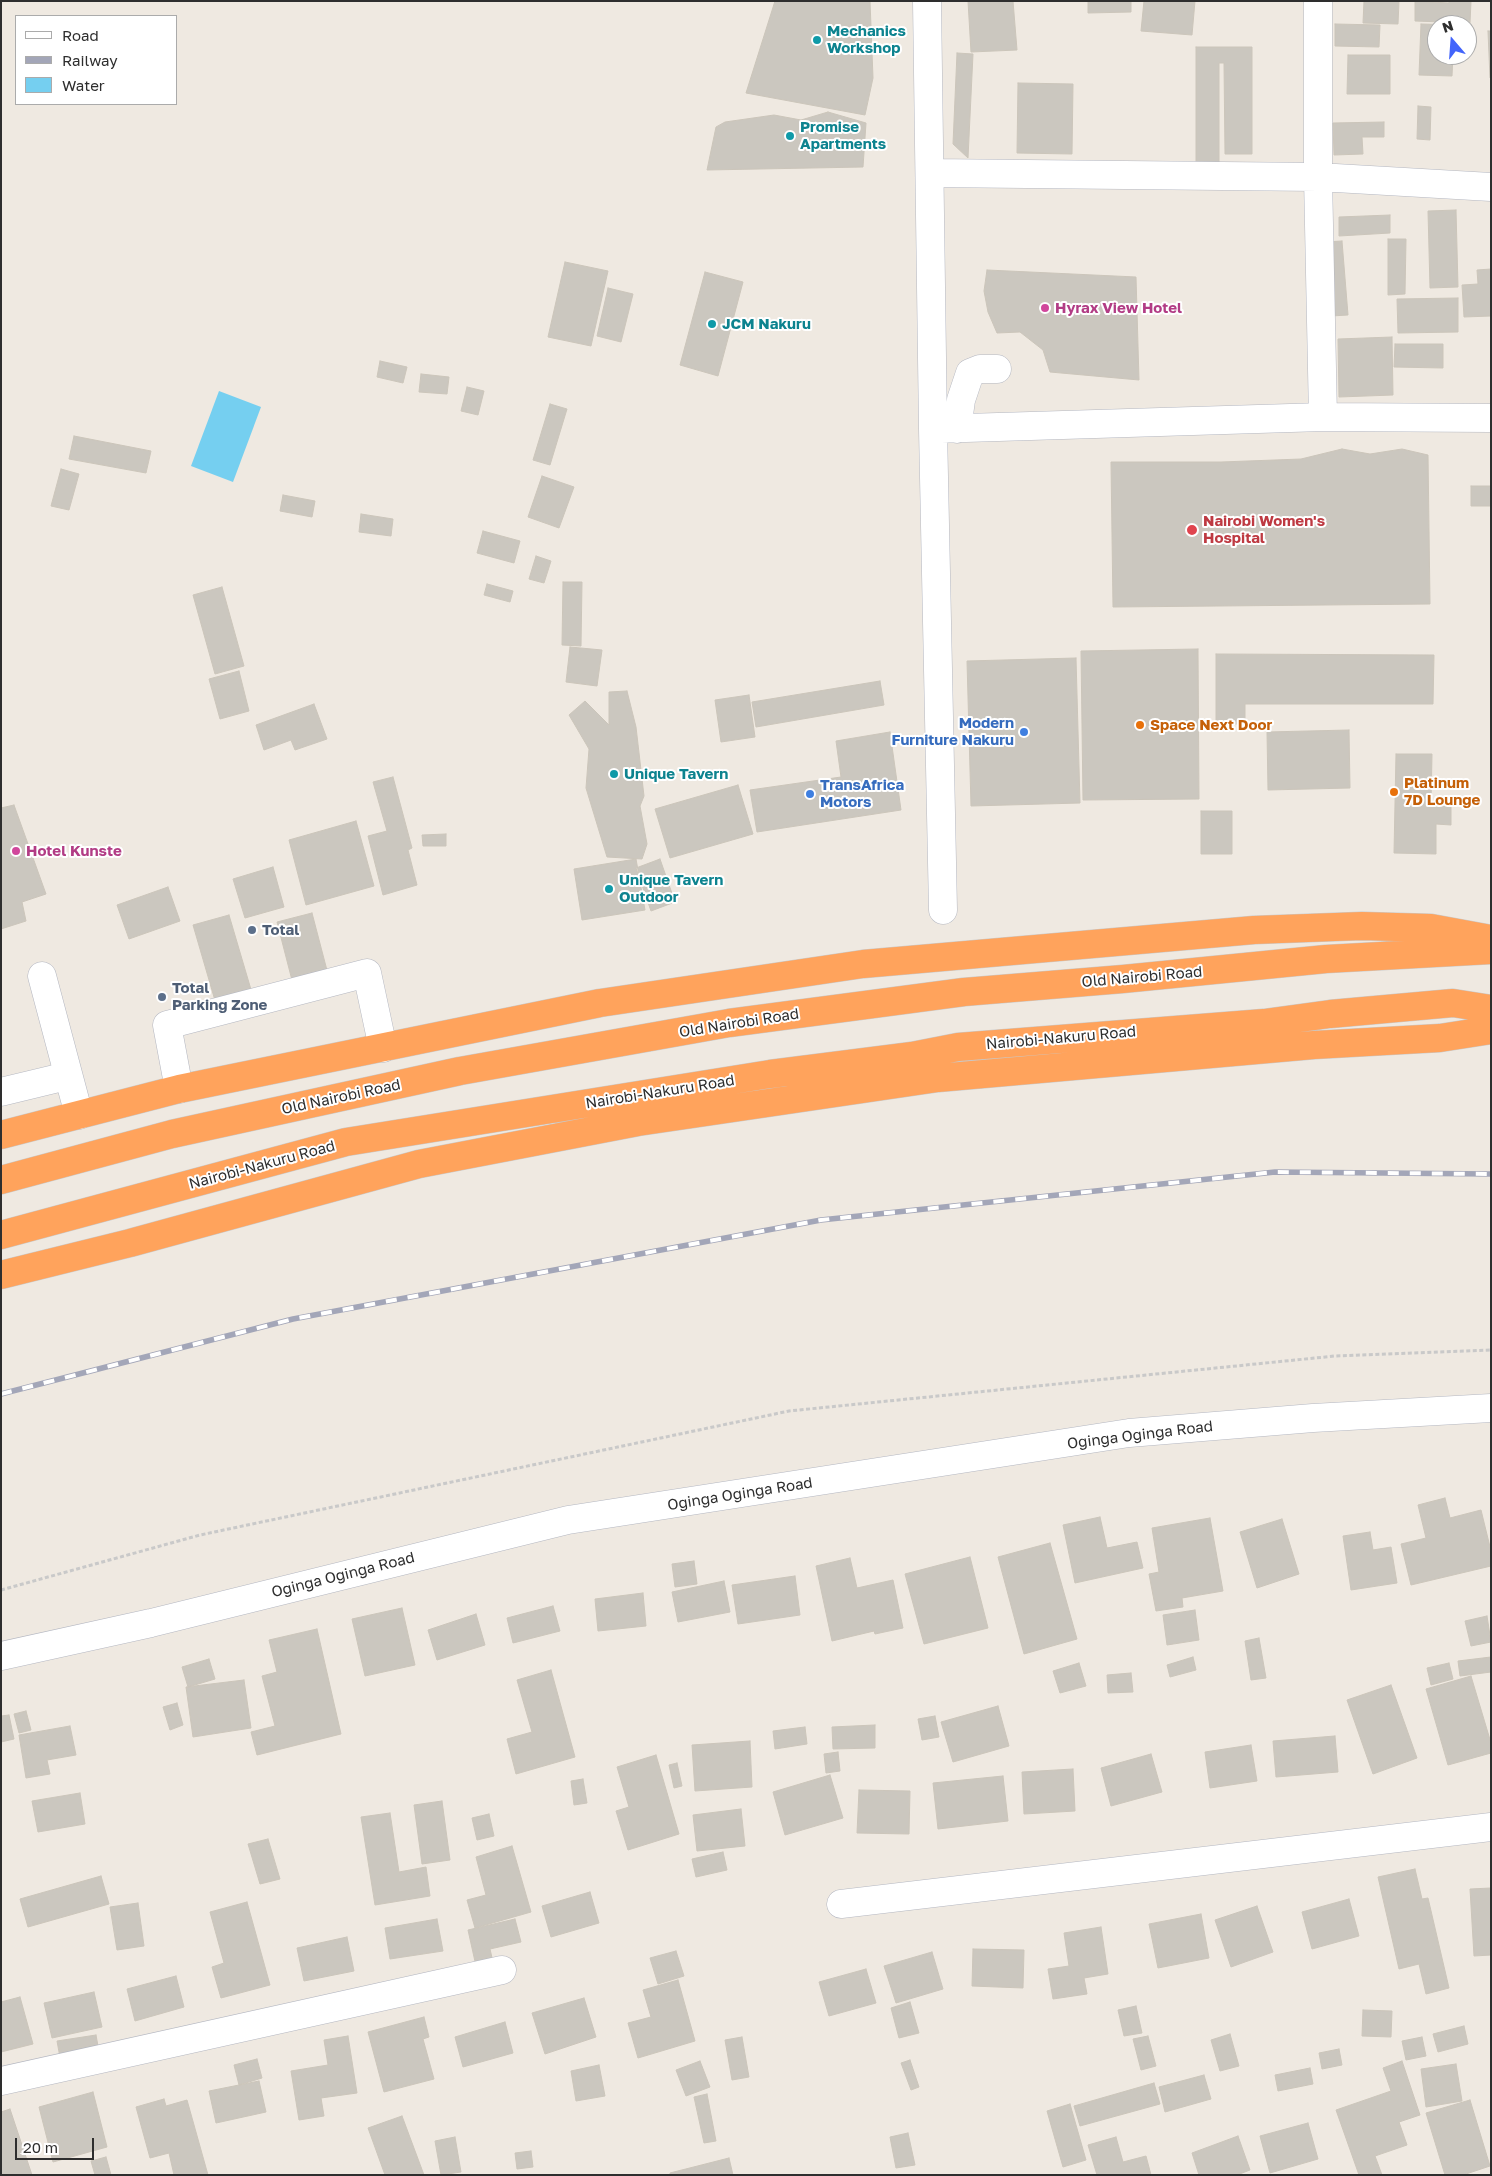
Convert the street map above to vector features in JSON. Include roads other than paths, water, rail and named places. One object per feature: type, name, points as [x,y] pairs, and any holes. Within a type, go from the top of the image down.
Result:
[{"type":"highway","points":[[1,1135],[180,1088],[600,1003],[863,964],[1254,930],[1362,926],[1432,928],[1491,939]]},
{"type":"highway","name":"Old Nairobi Road","points":[[1,1180],[172,1134],[460,1071],[729,1022],[964,992],[1326,960],[1491,950]]},
{"type":"highway","name":"Nairobi-Nakuru Road","points":[[1,1236],[346,1142],[770,1074],[912,1056],[958,1047],[1264,1023],[1330,1014],[1453,1003],[1491,1008]]},
{"type":"highway","points":[[1,1275],[130,1243],[419,1164],[638,1122],[938,1078],[1314,1045],[1440,1038],[1491,1030]]},
{"type":"street","points":[[927,1],[930,173],[945,429],[943,910]]},
{"type":"street","points":[[1318,1],[1318,178],[1323,417]]},
{"type":"street","points":[[930,173],[1318,178],[1491,187]]},
{"type":"street","points":[[945,429],[960,400],[970,373],[980,369],[997,369]]},
{"type":"street","points":[[945,429],[1323,417],[1491,418]]},
{"type":"street","points":[[180,1088],[167,1025],[367,973],[383,1048]]},
{"type":"street","points":[[42,976],[67,1076],[79,1115]]},
{"type":"street","points":[[1,1092],[67,1076]]},
{"type":"street","name":"Oginga Oginga Road","points":[[1,1656],[151,1623],[568,1520],[1129,1433],[1313,1418],[1491,1408]]},
{"type":"street","points":[[841,1904],[1491,1827]]},
{"type":"street","points":[[1,2081],[502,1970]]},
{"type":"water","points":[[219,391],[261,407],[233,482],[191,466]]},
{"type":"railway","points":[[1,1394],[293,1319],[821,1220],[1275,1172],[1491,1174]]},
{"type":"place","name":"Mechanics Workshop","points":[[817,40]]},
{"type":"place","name":"Promise Apartments","points":[[790,136]]},
{"type":"place","name":"Hyrax View Hotel","points":[[1045,308]]},
{"type":"place","name":"JCM Nakuru","points":[[712,324]]},
{"type":"place","name":"Nairobi Women's Hospital","points":[[1192,530]]},
{"type":"place","name":"Space Next Door","points":[[1140,725]]},
{"type":"place","name":"Modern Furniture Nakuru","points":[[1024,732]]},
{"type":"place","name":"Unique Tavern","points":[[614,774]]},
{"type":"place","name":"Platinum 7D Lounge","points":[[1394,792]]},
{"type":"place","name":"TransAfrica Motors","points":[[810,794]]},
{"type":"place","name":"Hotel Kunste","points":[[16,851]]},
{"type":"place","name":"Unique Tavern Outdoor","points":[[609,889]]},
{"type":"place","name":"Total","points":[[252,930]]},
{"type":"place","name":"Total Parking Zone","points":[[162,997]]}]
